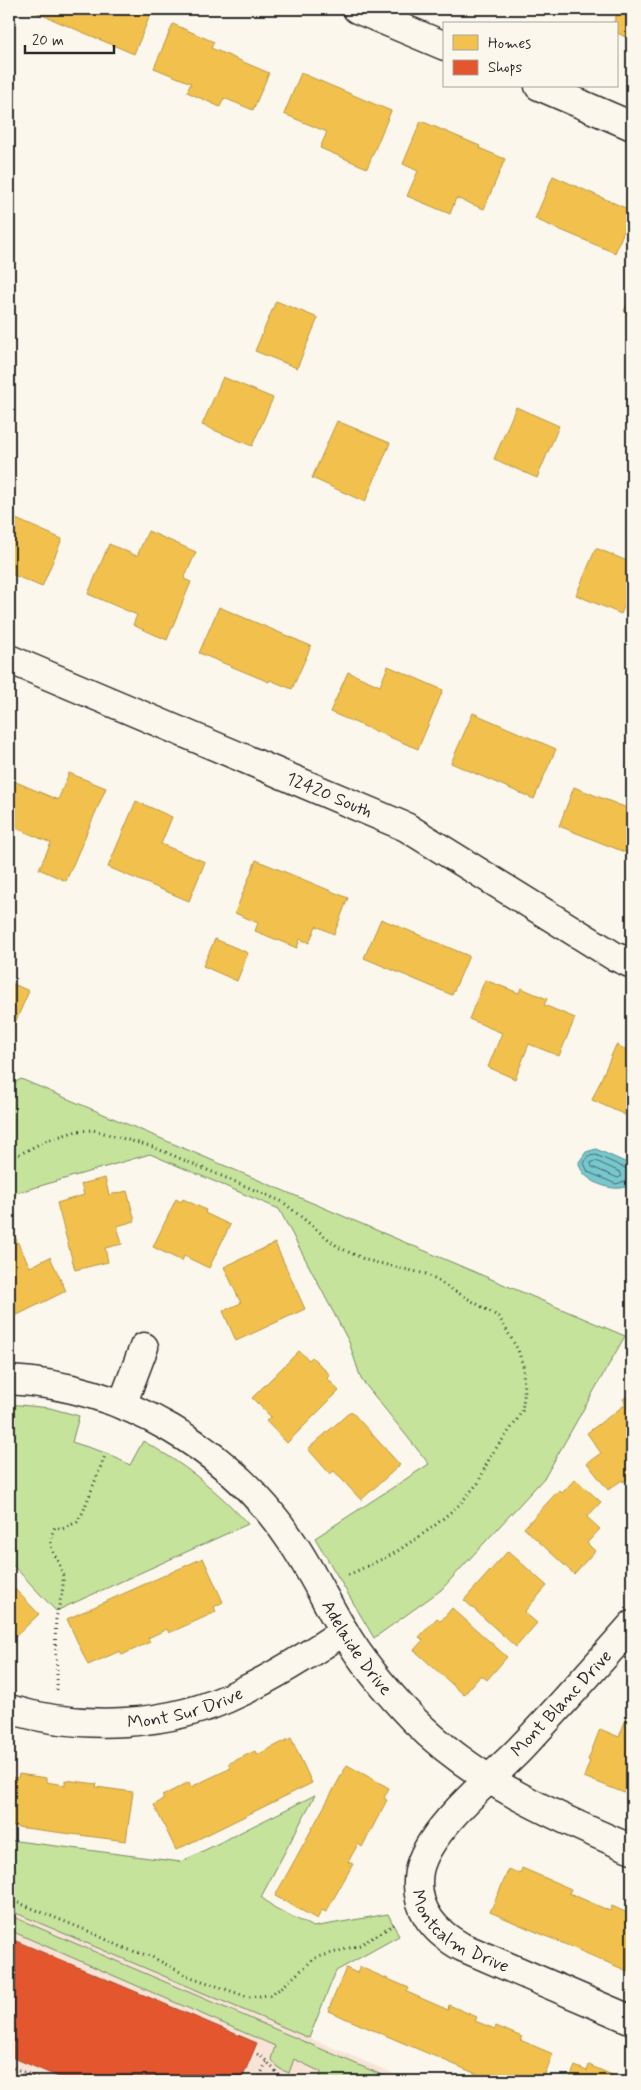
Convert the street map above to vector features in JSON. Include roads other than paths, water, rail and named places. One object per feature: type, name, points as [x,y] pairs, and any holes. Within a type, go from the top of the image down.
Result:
[{"type":"street","points":[[356,9],[443,45]]},
{"type":"street","points":[[544,88],[632,126]]},
{"type":"street","name":"12420 South","points":[[9,659],[406,827],[614,956],[632,964]]},
{"type":"street","points":[[122,1405],[144,1347]]},
{"type":"street","name":"Adelaide Drive","points":[[9,1380],[65,1386],[122,1405],[171,1427],[216,1459],[258,1498],[294,1545],[344,1631],[376,1678],[414,1720],[459,1759],[489,1780],[563,1820],[632,1849]]},
{"type":"street","name":"Mont Blanc Drive","points":[[489,1780],[520,1749],[632,1625]]},
{"type":"street","name":"Mont Sur Drive","points":[[9,1709],[49,1719],[88,1722],[126,1722],[165,1717],[202,1708],[238,1694],[314,1651],[344,1631]]},
{"type":"street","name":"Montcalm Drive","points":[[489,1780],[463,1806],[425,1854],[419,1871],[418,1891],[422,1910],[432,1926],[446,1938],[462,1947],[632,2020]]},
{"type":"water","points":[[596,1149],[627,1163],[632,1168],[630,1185],[624,1188],[607,1187],[591,1180],[585,1175],[579,1162],[586,1152]]}]
